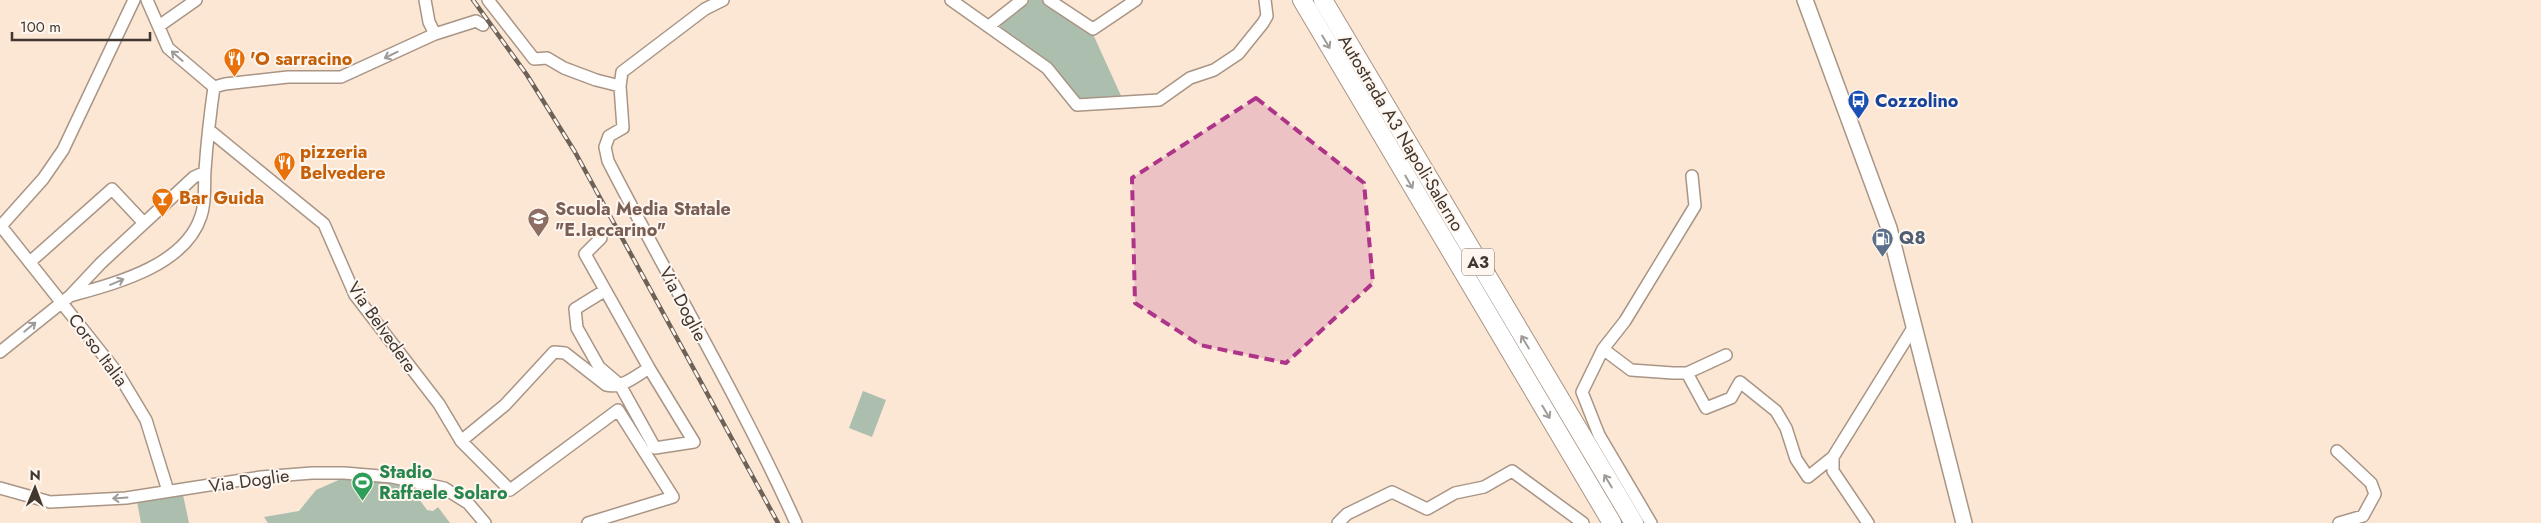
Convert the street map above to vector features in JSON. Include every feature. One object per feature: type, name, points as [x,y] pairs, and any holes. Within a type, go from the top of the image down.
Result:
[{"type":"highway","name":"Autostrada A3 Napoli-Salerno","points":[[1302,0],[1612,523]]},
{"type":"highway","name":"Autostrada A3 Napoli-Salerno","points":[[1323,0],[1634,523]]},
{"type":"highway","points":[[1333,0],[1353,36],[1370,80]]},
{"type":"main road","points":[[1805,0],[1889,228],[1964,523]]},
{"type":"street","points":[[0,226],[43,179],[63,150],[134,0]]},
{"type":"street","points":[[147,0],[168,48],[214,87]]},
{"type":"street","points":[[159,26],[196,0]]},
{"type":"street","points":[[425,0],[429,22],[435,34]]},
{"type":"street","points":[[488,0],[534,60],[547,58],[564,68],[596,80],[620,86],[622,72],[705,9],[723,0]]},
{"type":"street","points":[[951,0],[1047,68],[1077,106],[1160,100],[1190,78],[1199,77],[1214,70],[1238,54],[1267,16],[1265,0]]},
{"type":"street","points":[[988,26],[1022,0]]},
{"type":"street","points":[[1049,0],[1092,29],[1136,0]]},
{"type":"street","points":[[214,87],[288,77],[341,77],[435,34],[476,21],[483,25]]},
{"type":"street","name":"Via Doglie","points":[[620,86],[623,128],[609,136],[606,147],[608,161],[682,304],[758,440],[796,523]]},
{"type":"street","points":[[66,299],[109,285],[166,260],[186,243],[197,228],[202,214],[208,130],[214,87]]},
{"type":"street","name":"Via Belvedere","points":[[208,130],[324,224],[355,295],[439,404],[461,441],[510,490],[618,410],[674,497],[588,523]]},
{"type":"street","points":[[0,352],[66,299],[194,177],[205,172]]},
{"type":"street","points":[[1651,523],[1598,435],[1582,392],[1603,349],[1625,321],[1695,206],[1692,176]]},
{"type":"street","points":[[30,262],[112,189],[144,223]]},
{"type":"street","name":"Corso Italia","points":[[0,226],[30,262],[66,299],[119,375],[146,420],[168,491]]},
{"type":"street","points":[[601,238],[586,254],[604,291],[694,442],[654,448],[620,385],[599,367],[577,328],[575,309],[604,291]]},
{"type":"street","points":[[1687,373],[1706,408],[1731,398],[1740,382],[1776,411],[1786,428],[1796,459],[1808,477],[1833,457],[1913,328]]},
{"type":"street","points":[[1603,349],[1631,370],[1687,373],[1726,355]]},
{"type":"street","points":[[461,441],[504,405],[554,352],[565,353],[606,385],[620,385],[649,368]]},
{"type":"street","points":[[2337,451],[2371,483],[2375,494],[2363,516],[2339,523]]},
{"type":"street","points":[[1833,457],[1833,471],[1868,523]]},
{"type":"street","name":"Via Doglie","points":[[0,488],[50,502],[126,498],[261,477],[344,469],[444,488],[468,503],[485,523]]},
{"type":"street","points":[[1338,523],[1347,514],[1392,492],[1427,509],[1455,493],[1484,487],[1512,471],[1583,523]]},
{"type":"highlighted area","points":[[1256,98],[1364,183],[1373,283],[1286,363],[1200,345],[1135,303],[1132,178]]},
{"type":"green space","points":[[1028,0],[1042,0],[1092,32],[1123,100],[1081,102],[1047,65],[996,23]]},
{"type":"green space","points":[[863,391],[886,400],[872,437],[849,428]]},
{"type":"green space","name":"Stadio Raffaele Solaro","points":[[343,478],[408,484],[427,510],[433,511],[438,507],[450,523],[268,523],[264,517],[299,511],[316,490]]},
{"type":"green space","points":[[182,490],[189,523],[141,523],[136,496]]},
{"type":"railway","points":[[473,0],[527,75],[575,152],[778,523]]},
{"type":"place","name":"'O sarracino","points":[[234,78]]},
{"type":"place","name":"Cozzolino","points":[[1859,120]]},
{"type":"place","name":"pizzeria Belvedere","points":[[284,181]]},
{"type":"place","name":"Bar Guida","points":[[163,217]]},
{"type":"place","name":"Scuola Media Statale \"E.Iaccarino\"","points":[[539,238]]},
{"type":"place","name":"Q8","points":[[1883,257]]},
{"type":"place","name":"Stadio Raffaele Solaro","points":[[363,501]]}]
